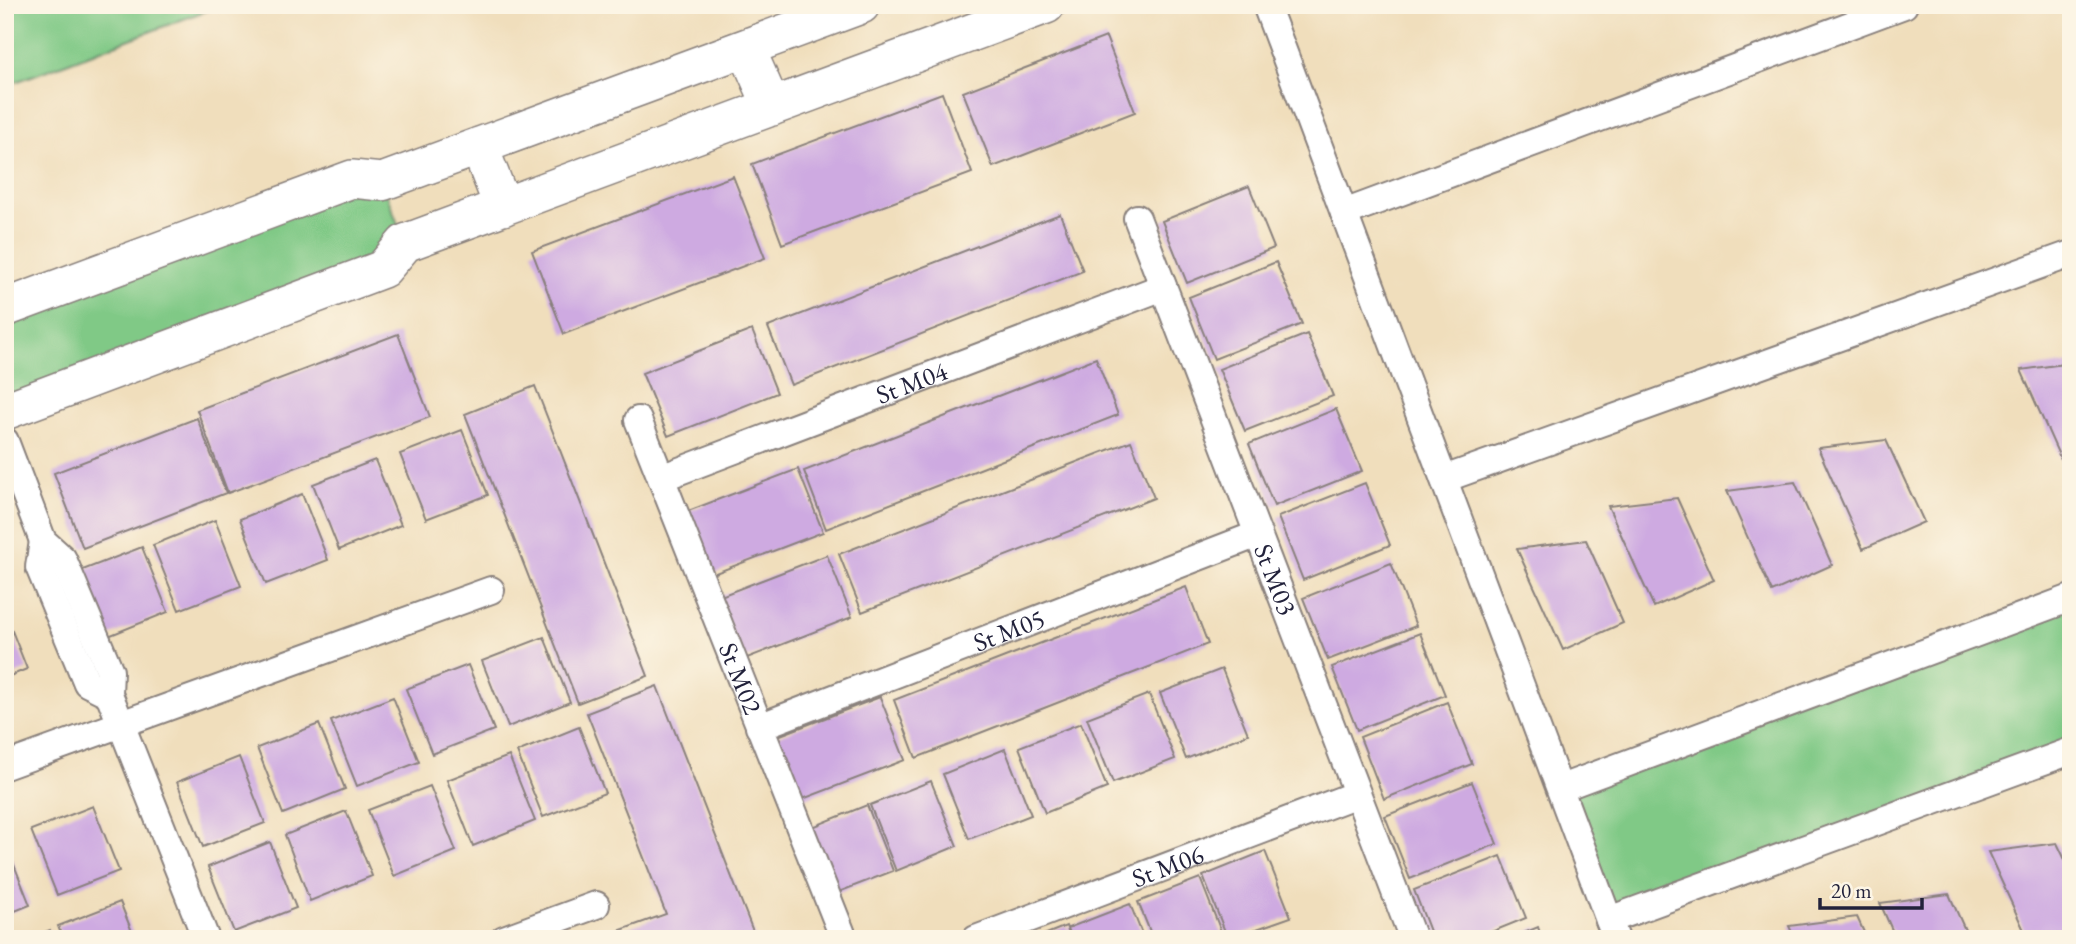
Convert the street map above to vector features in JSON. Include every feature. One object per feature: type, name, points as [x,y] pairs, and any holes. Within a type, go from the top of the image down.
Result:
[{"type":"street","points":[[5,308],[352,179],[382,182],[861,5]]},
{"type":"street","points":[[5,411],[383,269],[405,243],[772,107],[971,18],[1046,5]]},
{"type":"street","points":[[1266,5],[1613,929],[2071,751]]},
{"type":"street","points":[[1344,213],[1904,5]]},
{"type":"street","points":[[746,48],[772,107]]},
{"type":"street","points":[[479,146],[503,207]]},
{"type":"street","name":"St M03","points":[[1137,218],[1413,939]]},
{"type":"street","points":[[1444,479],[2071,254]]},
{"type":"street","name":"St M04","points":[[661,478],[1163,287]]},
{"type":"street","name":"St M02","points":[[638,420],[844,939]]},
{"type":"street","points":[[5,441],[43,541],[39,567],[87,683],[108,694],[206,939]]},
{"type":"street","name":"St M05","points":[[759,727],[1258,534]]},
{"type":"street","points":[[5,766],[491,590]]},
{"type":"street","points":[[1561,788],[2071,598]]},
{"type":"street","name":"St M06","points":[[976,939],[1357,794]]},
{"type":"street","points":[[504,939],[596,905]]},
{"type":"green space","points":[[5,5],[221,5],[5,86]]},
{"type":"green space","points":[[382,182],[405,243],[5,411],[5,308]]},
{"type":"green space","points":[[2071,598],[2071,751],[1609,920],[1561,788]]},
{"type":"building","points":[[1106,37],[1135,112],[993,167],[963,92]]},
{"type":"building","points":[[942,93],[972,173],[782,244],[752,164]]},
{"type":"building","points":[[733,176],[765,258],[564,334],[532,251]]},
{"type":"building","points":[[1249,186],[1274,248],[1187,283],[1162,221]]},
{"type":"building","points":[[1060,214],[1083,271],[791,385],[768,327]]},
{"type":"building","points":[[1276,262],[1302,324],[1214,359],[1189,297]]},
{"type":"building","points":[[752,330],[777,393],[668,436],[642,373]]},
{"type":"building","points":[[398,334],[430,417],[228,493],[197,410]]},
{"type":"building","points":[[1307,334],[1333,396],[1245,431],[1219,369]]},
{"type":"building","points":[[1096,358],[1118,415],[826,529],[804,471]]},
{"type":"building","points":[[2071,363],[2071,469],[2066,471],[2021,370]]},
{"type":"building","points":[[535,386],[648,676],[578,703],[465,414]]},
{"type":"building","points":[[1336,409],[1362,471],[1274,506],[1249,444]]},
{"type":"building","points":[[197,418],[226,493],[83,548],[54,473]]},
{"type":"building","points":[[462,430],[488,495],[426,519],[400,454]]},
{"type":"building","points":[[1886,440],[1924,522],[1863,549],[1818,448]]},
{"type":"building","points":[[1131,441],[1154,498],[862,612],[839,554]]},
{"type":"building","points":[[375,460],[401,525],[339,550],[313,484]]},
{"type":"building","points":[[798,469],[823,532],[713,574],[688,511]]},
{"type":"building","points":[[1795,482],[1832,565],[1772,592],[1727,491]]},
{"type":"building","points":[[1365,483],[1390,545],[1303,580],[1278,517]]},
{"type":"building","points":[[302,494],[328,560],[266,584],[240,519]]},
{"type":"building","points":[[1677,498],[1714,580],[1654,607],[1608,506]]},
{"type":"building","points":[[215,520],[241,586],[179,610],[153,545]]},
{"type":"building","points":[[1586,540],[1623,623],[1563,650],[1517,549]]},
{"type":"building","points":[[142,547],[168,612],[106,637],[80,571]]},
{"type":"building","points":[[827,555],[852,617],[742,660],[718,597]]},
{"type":"building","points":[[1391,563],[1416,626],[1328,660],[1303,598]]},
{"type":"building","points":[[1186,587],[1208,644],[916,758],[894,700]]},
{"type":"building","points":[[5,613],[27,669],[5,678]]},
{"type":"building","points":[[1420,633],[1445,695],[1357,730],[1332,667]]},
{"type":"building","points":[[544,637],[570,702],[508,727],[482,661]]},
{"type":"building","points":[[468,665],[494,730],[432,754],[406,689]]},
{"type":"building","points":[[1222,669],[1248,734],[1186,759],[1160,693]]},
{"type":"building","points":[[657,686],[756,939],[596,939],[666,914],[587,713]]},
{"type":"building","points":[[1149,694],[1175,759],[1113,783],[1087,718]]},
{"type":"building","points":[[393,697],[419,762],[357,786],[331,721]]},
{"type":"building","points":[[880,697],[905,760],[795,802],[770,739]]},
{"type":"building","points":[[1447,702],[1472,764],[1384,799],[1360,737]]},
{"type":"building","points":[[1081,723],[1107,788],[1045,813],[1019,747]]},
{"type":"building","points":[[319,724],[345,789],[283,814],[257,748]]},
{"type":"building","points":[[579,727],[605,793],[543,817],[517,752]]},
{"type":"building","points":[[1005,749],[1031,815],[969,839],[943,774]]},
{"type":"building","points":[[509,756],[535,821],[473,846],[447,780]]},
{"type":"building","points":[[239,757],[265,823],[203,847],[177,782]]},
{"type":"building","points":[[931,781],[957,846],[896,871],[870,805]]},
{"type":"building","points":[[1472,782],[1497,844],[1410,879],[1385,816]]},
{"type":"building","points":[[430,786],[456,851],[394,876],[368,810]]},
{"type":"building","points":[[867,805],[893,871],[831,895],[805,830]]},
{"type":"building","points":[[93,806],[119,871],[57,895],[31,830]]},
{"type":"building","points":[[346,811],[372,876],[310,901],[285,835]]},
{"type":"building","points":[[5,842],[30,905],[5,915]]},
{"type":"building","points":[[270,842],[296,908],[234,932],[208,867]]},
{"type":"building","points":[[2057,843],[2071,872],[2071,936],[2064,939],[2028,939],[1988,852]]},
{"type":"building","points":[[1265,851],[1291,917],[1228,939],[1203,876]]},
{"type":"building","points":[[1501,856],[1526,918],[1474,939],[1433,939],[1414,890]]},
{"type":"building","points":[[1200,878],[1224,939],[1153,939],[1138,902]]},
{"type":"building","points":[[1949,894],[1969,939],[1896,939],[1880,903]]},
{"type":"building","points":[[120,902],[135,939],[63,939],[58,926]]},
{"type":"building","points":[[1130,904],[1144,939],[1072,939],[1068,928]]},
{"type":"building","points":[[1857,917],[1867,939],[1795,939],[1789,926]]},
{"type":"building","points":[[1066,926],[1071,939],[1034,939]]},
{"type":"building","points":[[1538,927],[1542,939],[1510,939]]},
{"type":"building","points":[[50,930],[53,939],[27,939]]}]
